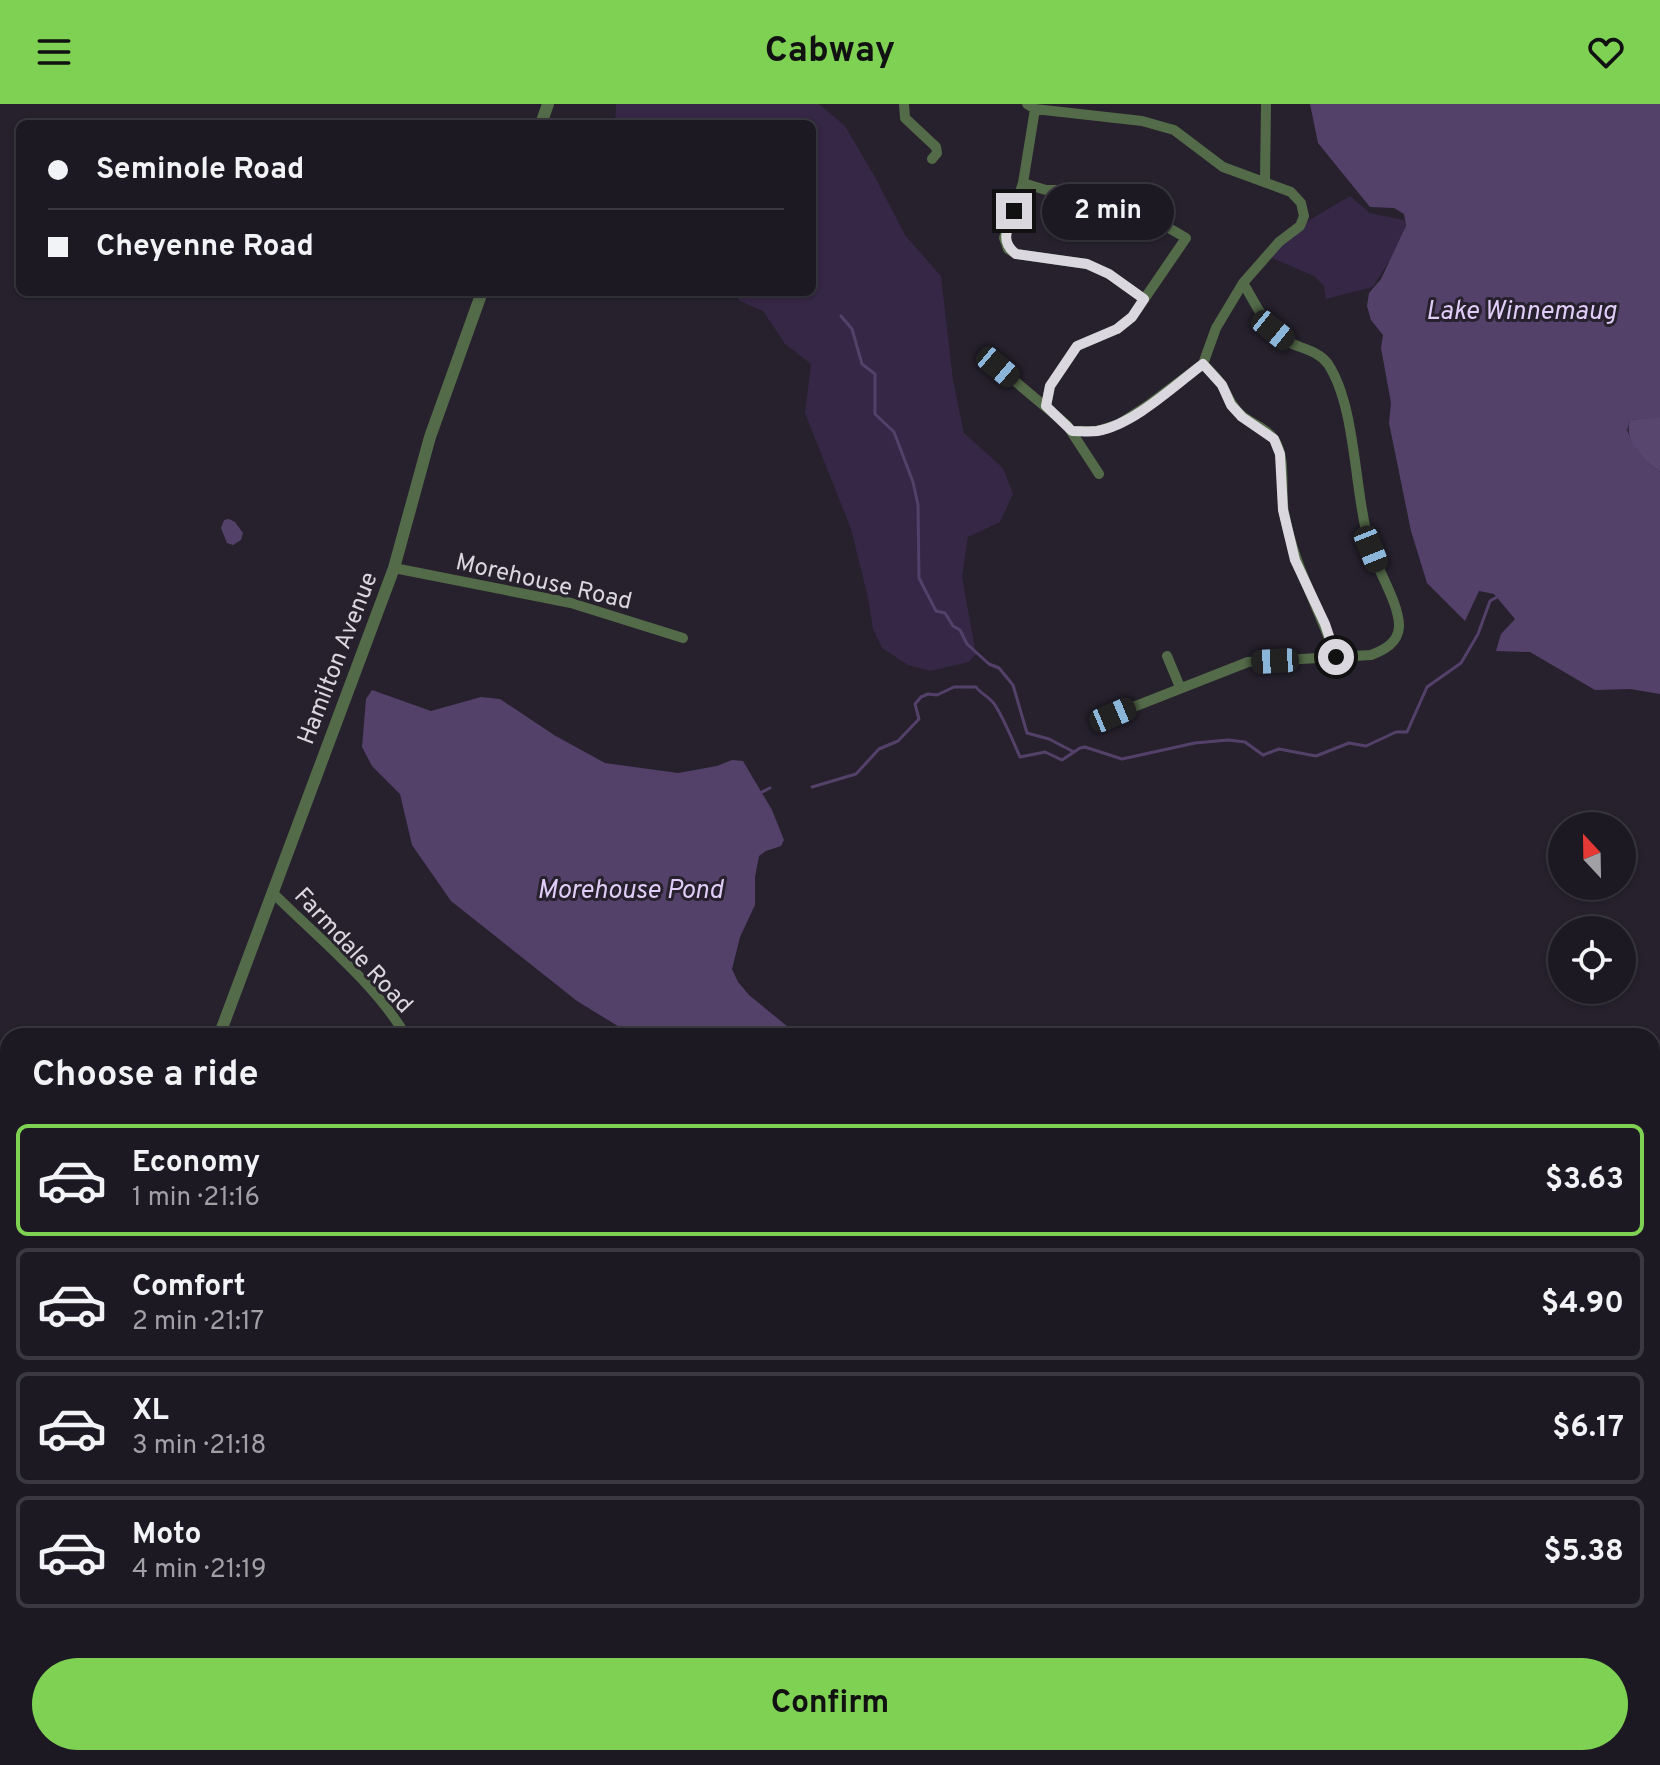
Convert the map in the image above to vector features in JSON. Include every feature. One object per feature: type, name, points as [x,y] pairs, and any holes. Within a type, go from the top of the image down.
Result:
[{"type":"street","points":[[904,104],[905,118],[936,147],[937,153],[932,159]]},
{"type":"street","points":[[1265,180],[1266,104]]},
{"type":"street","points":[[1072,431],[1097,431],[1119,424],[1203,364],[1216,328],[1243,283],[1279,242],[1300,226],[1304,216],[1301,203],[1291,192],[1223,167],[1174,130],[1142,121],[1031,106],[1023,183],[1004,238],[1008,249],[1016,254],[1087,264],[1109,274],[1144,299]]},
{"type":"street","points":[[1023,183],[1046,190],[1104,190],[1186,238],[1132,317],[1117,329],[1077,346],[1050,386],[1046,406]]},
{"type":"street","points":[[1113,715],[1248,662],[1371,655],[1385,650],[1396,638],[1399,625],[1396,612],[1361,515],[1345,408],[1329,367],[1319,354],[1286,341],[1273,330],[1243,283]]},
{"type":"street","name":"Hamilton Avenue","points":[[222,1028],[394,568],[430,437],[481,296]]},
{"type":"street","points":[[1203,364],[1222,385],[1231,405],[1242,417],[1274,439],[1280,454],[1283,510],[1295,560],[1325,624],[1336,657]]},
{"type":"street","points":[[998,367],[1072,431],[1099,474]]},
{"type":"street","name":"Morehouse Road","points":[[394,568],[571,603],[683,638]]},
{"type":"street","points":[[1167,656],[1180,687]]},
{"type":"street","name":"Farmdale Road","points":[[272,892],[355,974],[401,1028]]},
{"type":"shaded area","points":[[616,104],[819,104],[845,126],[905,235],[941,276],[953,380],[964,433],[1003,468],[1013,494],[1000,522],[968,537],[962,577],[976,654],[969,662],[930,671],[908,665],[882,648],[873,629],[851,529],[805,413],[811,364],[785,344],[763,311],[740,301],[736,296],[816,296],[816,120],[615,120]]},
{"type":"shaded area","points":[[1350,196],[1370,213],[1404,220],[1407,232],[1373,287],[1326,299],[1324,286],[1314,276],[1270,257],[1281,237]]},
{"type":"shaded area","points":[[1660,418],[1660,472],[1636,450],[1629,436],[1630,420]]},
{"type":"water","name":"Lake Winnemaug","points":[[1310,104],[1660,104],[1660,418],[1630,420],[1627,430],[1640,453],[1660,472],[1660,694],[1630,689],[1595,690],[1530,652],[1496,651],[1501,634],[1515,619],[1494,594],[1479,591],[1465,621],[1427,583],[1411,531],[1389,423],[1391,403],[1381,348],[1383,335],[1371,320],[1367,306],[1369,293],[1381,279],[1406,226],[1404,214],[1394,208],[1370,207],[1318,143]]},
{"type":"water","points":[[229,519],[243,533],[241,540],[233,545],[227,543],[221,528],[224,520]]},
{"type":"water","name":"Morehouse Pond","points":[[372,690],[431,711],[481,697],[500,699],[554,735],[605,763],[678,773],[732,760],[743,761],[772,810],[784,840],[781,846],[759,856],[755,905],[740,937],[732,969],[749,995],[789,1028],[621,1028],[577,1001],[451,901],[412,845],[400,794],[372,766],[362,747],[366,699]]},
{"type":"waterway","points":[[841,316],[852,329],[862,364],[875,374],[875,414],[894,432],[913,482],[918,505],[919,578],[936,611],[945,613],[967,644],[989,664],[999,668],[1013,685],[1027,733],[1049,739],[1074,752]]},
{"type":"waterway","points":[[812,787],[856,774],[879,749],[898,741],[919,719],[915,704],[921,697],[937,695],[954,687],[976,687],[993,702],[1020,757],[1045,752],[1062,760],[1085,747],[1122,759],[1195,743],[1228,740],[1245,742],[1263,755],[1279,749],[1316,756],[1349,743],[1366,746],[1396,732],[1407,732],[1427,687],[1461,663],[1478,634],[1490,601],[1497,597]]},
{"type":"waterway","points":[[760,793],[770,788]]},
{"type":"route","points":[[1014,211],[1004,238],[1008,249],[1016,254],[1087,264],[1109,274],[1144,299],[1132,317],[1117,329],[1077,346],[1050,386],[1046,406],[1072,431],[1097,431],[1119,424],[1145,408],[1203,364],[1222,385],[1231,405],[1242,417],[1274,439],[1280,454],[1283,510],[1295,560],[1325,624],[1336,657]]}]
